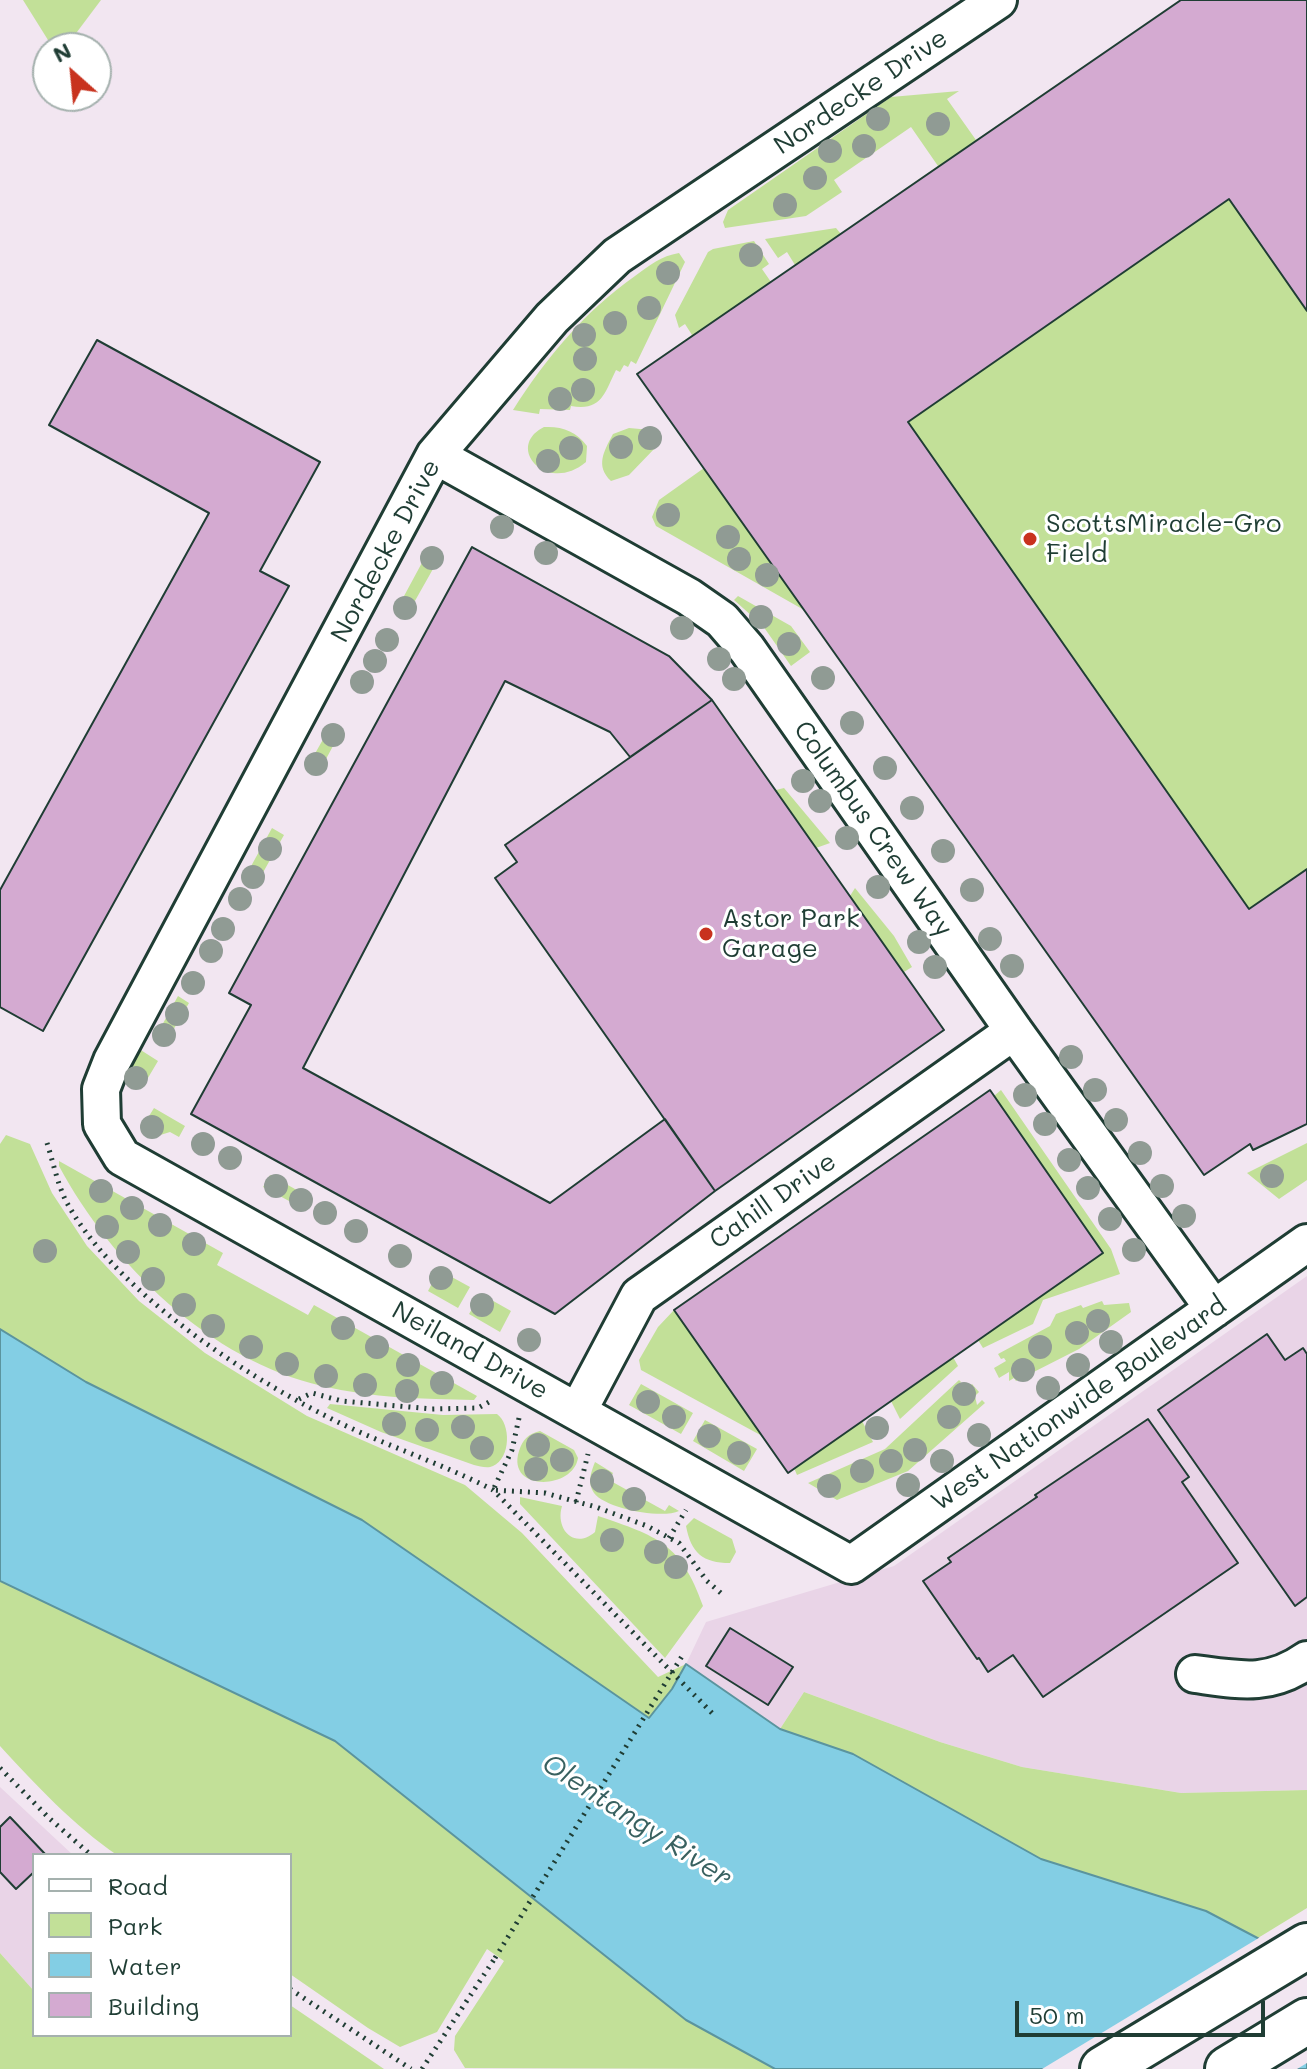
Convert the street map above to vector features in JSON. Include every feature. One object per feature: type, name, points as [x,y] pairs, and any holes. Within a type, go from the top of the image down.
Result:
[{"type":"main road","points":[[1103,2069],[1307,1946]]},
{"type":"main road","points":[[1228,2069],[1307,2021]]},
{"type":"street","name":"Nordecke Drive","points":[[102,1124],[101,1089],[112,1061],[435,455],[552,318],[617,256],[998,0]]},
{"type":"street","name":"Columbus Crew Way","points":[[435,455],[689,597],[722,620],[747,649],[1014,1031],[1214,1309]]},
{"type":"street","name":"Cahill Drive","points":[[578,1411],[639,1296],[1014,1031]]},
{"type":"street","name":"Neiland Drive","points":[[102,1124],[122,1157],[851,1565]]},
{"type":"street","name":"West Nationwide Boulevard","points":[[851,1565],[1307,1243]]},
{"type":"street","points":[[1195,1674],[1251,1682],[1289,1673],[1307,1660]]},
{"type":"path","points":[[47,1143],[65,1199],[93,1242],[148,1299],[230,1359],[324,1415],[376,1440],[448,1467],[493,1490],[712,1713]]},
{"type":"path","points":[[298,1400],[312,1393],[342,1401],[432,1409],[478,1408],[493,1399]]},
{"type":"path","points":[[493,1490],[512,1450],[520,1413]]},
{"type":"path","points":[[576,1502],[588,1453]]},
{"type":"path","points":[[493,1490],[545,1493],[647,1526],[679,1543],[707,1581],[722,1594]]},
{"type":"path","points":[[669,1538],[687,1509]]},
{"type":"path","points":[[422,2069],[495,1958],[684,1653]]},
{"type":"path","points":[[0,1768],[89,1853]]},
{"type":"path","points":[[292,1990],[411,2069]]},
{"type":"shaded area","points":[[1307,1276],[1307,1790],[1181,1793],[1022,1767],[940,1742],[804,1692],[780,1729],[686,1664],[706,1622],[894,1566]]},
{"type":"shaded area","points":[[0,1787],[71,1853],[32,1853],[32,1989],[0,1953]]},
{"type":"green space","points":[[23,0],[101,0],[77,32],[43,32]]},
{"type":"green space","name":"ScottsMiracle-Gro Field","points":[[1181,0],[1307,0],[1307,1124],[1253,1150],[1249,1144],[1204,1175],[804,610],[656,526],[652,517],[659,500],[704,468],[637,374],[692,335],[685,324],[679,328],[675,315],[708,252],[754,241],[769,264],[762,269],[771,282],[795,265],[787,252],[778,258],[765,239],[836,228],[841,234],[938,166],[911,127],[834,180],[842,192],[806,216],[725,228],[723,222],[728,210],[891,97],[959,91],[947,99],[976,140]]},
{"type":"green space","points":[[679,253],[685,262],[636,364],[631,361],[620,372],[616,370],[601,399],[589,406],[571,406],[570,410],[540,409],[539,414],[513,410],[553,354],[599,304],[651,265]]},
{"type":"green space","points":[[544,427],[557,427],[578,437],[587,446],[586,462],[571,471],[557,473],[545,471],[535,464],[529,456],[528,446],[533,436]]},
{"type":"green space","points":[[629,428],[651,430],[657,438],[656,447],[629,475],[611,481],[603,470],[604,452],[613,434]]},
{"type":"green space","points":[[431,546],[442,553],[407,615],[397,609]]},
{"type":"green space","points":[[738,596],[791,626],[810,652],[791,666],[763,626],[734,600]]},
{"type":"green space","points":[[330,727],[340,733],[319,772],[308,766]]},
{"type":"green space","points":[[784,788],[830,843],[816,848],[776,790]]},
{"type":"green space","points":[[272,828],[284,835],[256,885],[244,879]]},
{"type":"green space","points":[[855,888],[894,936],[912,967],[904,972],[850,896]]},
{"type":"green space","points":[[178,996],[189,1003],[165,1044],[155,1038]]},
{"type":"green space","points":[[136,1047],[158,1061],[142,1088],[124,1078]]},
{"type":"green space","points":[[1001,1090],[1111,1249],[1120,1274],[1043,1300],[1033,1324],[983,1348],[978,1340],[1103,1253],[994,1096]]},
{"type":"green space","points":[[154,1108],[185,1126],[179,1137],[170,1132],[154,1137],[141,1129]]},
{"type":"green space","points":[[6,1135],[30,1144],[52,1193],[87,1246],[139,1301],[205,1353],[307,1416],[465,1485],[522,1533],[658,1677],[686,1664],[672,1689],[649,1718],[362,1520],[86,1382],[0,1329],[0,1144]]},
{"type":"green space","points":[[1307,1143],[1307,1180],[1279,1199],[1247,1173]]},
{"type":"green space","points":[[59,1161],[223,1253],[217,1265],[308,1315],[314,1305],[477,1396],[474,1400],[417,1398],[341,1390],[281,1373],[241,1355],[168,1303],[136,1272],[81,1203]]},
{"type":"green space","points":[[270,1175],[311,1198],[304,1209],[263,1187]]},
{"type":"green space","points":[[439,1270],[470,1287],[458,1308],[428,1291]]},
{"type":"green space","points":[[481,1294],[511,1311],[500,1332],[469,1314]]},
{"type":"green space","points":[[1102,1301],[1104,1305],[1129,1303],[1131,1312],[1079,1349],[1016,1381],[1014,1378],[1009,1381],[1009,1372],[999,1378],[994,1368],[1006,1361],[998,1354],[1050,1326],[1056,1314]]},
{"type":"green space","points":[[674,1310],[764,1437],[641,1370],[639,1360],[658,1327]]},
{"type":"green space","points":[[953,1357],[958,1366],[900,1419],[891,1401]]},
{"type":"green space","points":[[959,1380],[961,1390],[972,1384],[979,1392],[975,1396],[977,1405],[982,1400],[985,1403],[908,1471],[837,1500],[808,1483],[885,1449]]},
{"type":"green space","points":[[641,1384],[693,1413],[681,1434],[629,1405]]},
{"type":"green space","points":[[330,1404],[443,1415],[497,1414],[505,1425],[506,1449],[493,1466],[474,1465],[381,1432],[327,1408]]},
{"type":"green space","points":[[705,1420],[757,1449],[744,1471],[693,1441]]},
{"type":"green space","points":[[862,1421],[873,1442],[797,1475],[794,1468]]},
{"type":"green space","points":[[540,1431],[574,1450],[578,1458],[573,1469],[554,1481],[531,1480],[522,1474],[518,1464],[519,1451],[526,1438]]},
{"type":"green space","points":[[595,1462],[613,1473],[609,1480],[665,1511],[669,1505],[679,1511],[660,1514],[635,1511],[600,1499],[590,1481]]},
{"type":"green space","points":[[520,1497],[562,1506],[561,1522],[573,1538],[580,1539],[595,1532],[598,1516],[651,1537],[676,1555],[695,1585],[703,1606],[665,1658],[520,1504]]},
{"type":"green space","points":[[694,1518],[732,1539],[736,1552],[730,1563],[712,1561],[695,1550],[686,1526]]},
{"type":"green space","points":[[0,1581],[335,1741],[686,2020],[775,2069],[465,2068],[454,2050],[455,2036],[504,1961],[487,1949],[437,2032],[400,2047],[292,1975],[292,1853],[114,1853],[70,1818],[0,1746]]},
{"type":"green space","points":[[804,1692],[940,1742],[1022,1767],[1181,1793],[1307,1790],[1307,1908],[1258,1938],[1206,1911],[1041,1859],[853,1754],[780,1729]]},
{"type":"green space","points":[[0,1953],[32,1989],[32,2037],[292,2037],[292,2006],[384,2069],[0,2069]]},
{"type":"water","name":"Olentangy River","points":[[0,1329],[86,1382],[362,1520],[649,1718],[672,1689],[686,1664],[780,1729],[853,1754],[1041,1859],[1206,1911],[1307,1964],[1307,2069],[775,2069],[686,2020],[335,1741],[0,1581]]},
{"type":"pier","points":[[1262,1936],[1307,1960],[1307,2063],[1297,2069],[1042,2069]]},
{"type":"building","name":"ScottsMiracle-Gro Field","points":[[1181,0],[1307,0],[1307,311],[1229,199],[908,422],[1249,909],[1307,869],[1307,1124],[1253,1150],[1250,1144],[1204,1175],[637,374]]},
{"type":"building","points":[[97,340],[320,462],[260,571],[289,586],[43,1031],[0,1007],[0,890],[209,513],[49,425]]},
{"type":"building","points":[[472,547],[669,656],[712,700],[630,757],[610,732],[505,681],[303,1068],[550,1203],[665,1119],[715,1191],[555,1314],[191,1114],[251,1005],[229,993]]},
{"type":"building","name":"Astor Park Garage","points":[[712,700],[944,1030],[715,1191],[495,878],[517,862],[505,845]]},
{"type":"building","points":[[990,1090],[1103,1253],[788,1473],[674,1310]]},
{"type":"building","points":[[1267,1334],[1285,1360],[1303,1348],[1307,1354],[1307,1597],[1295,1606],[1158,1410]]},
{"type":"building","points":[[1148,1419],[1189,1477],[1182,1482],[1238,1563],[1043,1697],[1013,1655],[988,1672],[923,1581],[951,1562],[948,1558],[1037,1497],[1035,1495]]},
{"type":"building","points":[[730,1628],[793,1667],[768,1705],[706,1666]]},
{"type":"building","points":[[10,1817],[44,1853],[32,1853],[32,1874],[16,1889],[0,1872],[0,1827]]},
{"type":"place","name":"ScottsMiracle-Gro Field","points":[[1030,539]]},
{"type":"place","name":"Astor Park Garage","points":[[706,934]]}]
